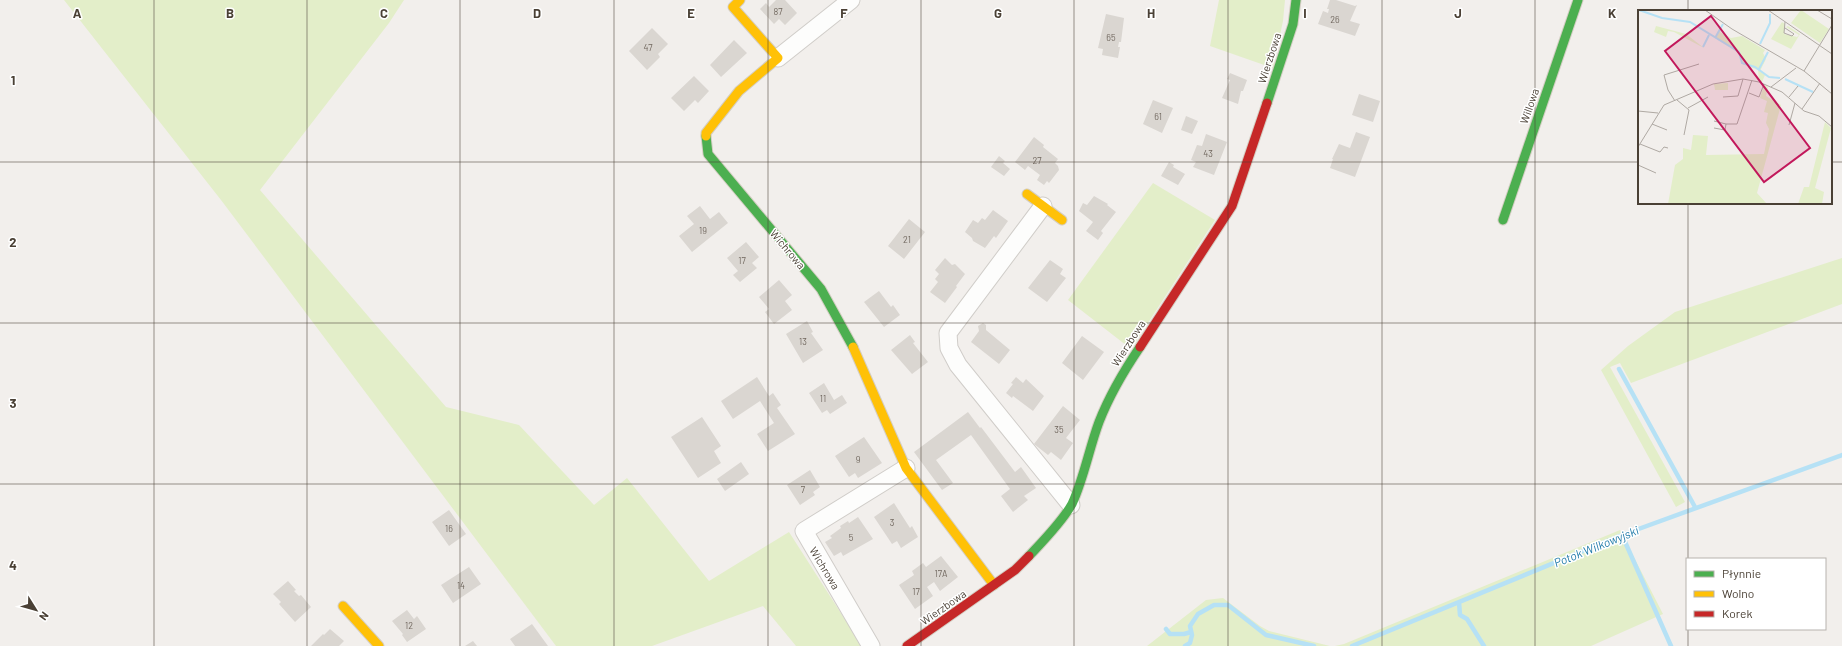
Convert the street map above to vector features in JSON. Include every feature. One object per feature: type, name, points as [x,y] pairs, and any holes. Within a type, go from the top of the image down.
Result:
[{"type":"street","points":[[740,0],[733,7],[778,58]]},
{"type":"street","name":"Wichrowa","points":[[851,0],[739,91],[706,133],[708,154],[821,289],[852,346],[906,468],[994,585]]},
{"type":"street","name":"Wierzbowa","points":[[907,646],[929,632],[1015,570],[1047,537],[1071,505],[1081,481],[1099,423],[1117,381],[1232,206],[1293,24],[1296,0]]},
{"type":"street","name":"Willowa","points":[[1503,220],[1578,0]]},
{"type":"street","points":[[1027,194],[1062,220]]},
{"type":"street","points":[[1043,206],[948,332],[949,348],[958,365],[1071,505]]},
{"type":"street","name":"Wichrowa","points":[[872,646],[804,532],[906,468]]},
{"type":"street","points":[[343,606],[379,646]]},
{"type":"green space","points":[[64,0],[404,0],[389,23],[260,190],[446,407],[519,425],[594,505],[627,478],[709,581],[789,532],[862,646],[796,646],[763,606],[652,646],[556,646],[221,200]]},
{"type":"green space","points":[[1219,0],[1285,0],[1283,21],[1273,68],[1210,46]]},
{"type":"green space","points":[[1153,183],[1215,220],[1131,349],[1068,300]]},
{"type":"green space","points":[[1842,258],[1842,304],[1631,383],[1620,363],[1610,367],[1685,502],[1676,507],[1601,370],[1628,346],[1675,312]]},
{"type":"green space","points":[[1620,530],[1663,614],[1591,646],[1335,646],[1344,644]]},
{"type":"green space","points":[[1223,598],[1269,631],[1330,646],[1147,646],[1206,600]]},
{"type":"building","points":[[776,0],[785,0],[797,13],[785,25],[779,19],[774,24],[760,9],[766,3],[769,7]]},
{"type":"building","points":[[1330,0],[1336,0],[1355,6],[1357,5],[1350,21],[1360,24],[1355,36],[1318,24],[1323,11],[1328,13],[1329,9],[1327,9]]},
{"type":"building","points":[[1106,14],[1124,18],[1121,42],[1119,42],[1118,47],[1120,47],[1118,58],[1102,55],[1103,49],[1098,48]]},
{"type":"building","points":[[652,28],[668,44],[658,54],[660,57],[647,70],[629,51]]},
{"type":"building","points":[[734,40],[747,53],[721,77],[710,65]]},
{"type":"building","points":[[1230,73],[1247,80],[1243,91],[1241,91],[1238,104],[1222,98],[1230,80],[1227,79]]},
{"type":"building","points":[[694,76],[709,91],[698,103],[695,100],[684,111],[671,98]]},
{"type":"building","points":[[1359,94],[1380,101],[1373,122],[1352,115]]},
{"type":"building","points":[[1153,100],[1173,108],[1162,133],[1143,124]]},
{"type":"building","points":[[1186,116],[1198,121],[1192,134],[1181,130]]},
{"type":"building","points":[[1356,132],[1370,137],[1355,177],[1330,168],[1332,159],[1339,144],[1350,148]]},
{"type":"building","points":[[1206,134],[1227,142],[1214,175],[1193,167],[1196,162],[1191,160],[1197,145],[1202,146]]},
{"type":"building","points":[[1034,137],[1044,145],[1043,147],[1058,159],[1055,163],[1059,170],[1049,183],[1047,181],[1044,185],[1037,180],[1040,175],[1028,166],[1025,170],[1015,162]]},
{"type":"building","points":[[999,156],[1005,161],[1003,163],[1010,169],[1004,176],[991,167]]},
{"type":"building","points":[[1169,162],[1174,165],[1173,167],[1185,174],[1178,185],[1161,176]]},
{"type":"building","points":[[1094,196],[1108,204],[1107,205],[1116,212],[1101,231],[1103,233],[1098,240],[1086,231],[1093,222],[1079,211],[1083,203],[1087,205]]},
{"type":"building","points":[[700,206],[710,219],[719,212],[728,223],[692,252],[679,236],[694,224],[687,216]]},
{"type":"building","points":[[993,210],[1008,221],[996,238],[994,236],[985,248],[973,241],[972,238],[965,232],[973,220],[978,223],[982,218],[985,220]]},
{"type":"building","points":[[909,219],[925,232],[904,259],[888,246]]},
{"type":"building","points":[[746,242],[759,257],[752,263],[757,268],[740,282],[733,275],[738,271],[727,258]]},
{"type":"building","points":[[945,258],[952,265],[955,264],[965,274],[945,303],[930,292],[938,282],[935,279],[939,274],[935,270]]},
{"type":"building","points":[[1050,260],[1063,269],[1060,274],[1066,278],[1047,302],[1028,288]]},
{"type":"building","points":[[779,280],[792,295],[785,301],[792,310],[774,324],[765,312],[769,309],[759,297]]},
{"type":"building","points":[[879,291],[891,307],[893,305],[900,315],[884,327],[864,302]]},
{"type":"building","points":[[807,321],[813,332],[811,333],[823,350],[803,363],[786,334]]},
{"type":"building","points":[[983,323],[986,325],[986,330],[1010,350],[999,364],[971,342],[979,331],[978,326]]},
{"type":"building","points":[[910,335],[915,342],[913,343],[928,362],[912,374],[891,350]]},
{"type":"building","points":[[1082,336],[1104,352],[1083,380],[1062,363]]},
{"type":"building","points":[[757,377],[769,396],[773,393],[781,405],[777,408],[795,434],[768,451],[757,434],[774,423],[760,401],[733,419],[721,401]]},
{"type":"building","points":[[1016,377],[1023,383],[1026,379],[1044,396],[1033,411],[1013,396],[1012,398],[1006,393]]},
{"type":"building","points":[[824,383],[834,400],[842,395],[847,403],[830,414],[827,410],[822,413],[809,393]]},
{"type":"building","points":[[1063,406],[1080,420],[1066,438],[1073,443],[1061,460],[1051,452],[1048,455],[1034,444]]},
{"type":"building","points":[[968,412],[1015,472],[1021,467],[1036,488],[1024,496],[1028,500],[1013,512],[1001,496],[1010,489],[971,435],[936,460],[953,483],[942,490],[914,452]]},
{"type":"building","points":[[702,417],[721,446],[714,451],[721,463],[698,478],[671,437]]},
{"type":"building","points":[[864,437],[882,463],[858,478],[855,473],[849,477],[835,456]]},
{"type":"building","points":[[741,462],[749,474],[725,491],[717,479]]},
{"type":"building","points":[[810,470],[820,487],[813,492],[815,495],[800,505],[787,485]]},
{"type":"building","points":[[894,503],[910,528],[912,526],[918,537],[901,548],[897,541],[892,544],[874,517]]},
{"type":"building","points":[[449,510],[466,534],[449,546],[432,522]]},
{"type":"building","points":[[858,517],[873,539],[843,556],[841,552],[834,556],[825,542],[832,538],[830,536],[841,528],[840,526],[848,521],[849,523]]},
{"type":"building","points":[[941,556],[958,577],[940,591],[934,582],[927,587],[933,596],[915,609],[899,585],[914,575],[912,571],[923,563],[926,567]]},
{"type":"building","points":[[469,567],[481,584],[453,603],[441,585]]},
{"type":"building","points":[[288,581],[296,590],[294,591],[299,596],[301,595],[311,607],[295,622],[279,604],[281,602],[273,594]]},
{"type":"building","points":[[407,610],[414,619],[417,616],[426,629],[407,642],[402,635],[403,634],[392,621]]},
{"type":"building","points":[[532,624],[548,646],[515,646],[510,639]]},
{"type":"building","points":[[330,629],[344,641],[339,646],[311,646],[323,634],[324,635]]},
{"type":"building","points":[[473,641],[477,646],[465,646]]},
{"type":"waterway","points":[[1619,369],[1695,507]]},
{"type":"waterway","name":"Potok Wilkowyjski","points":[[1352,646],[1622,535],[1842,455]]},
{"type":"waterway","points":[[1622,535],[1671,646]]},
{"type":"waterway","points":[[1459,602],[1460,615],[1467,619],[1484,646]]},
{"type":"waterway","name":"Potok Wilkowyjski","points":[[1185,646],[1190,643],[1192,635],[1190,626],[1198,614],[1214,605],[1228,605],[1266,635],[1314,646]]},
{"type":"waterway","points":[[1166,629],[1170,634],[1184,634],[1191,632]]},
{"type":"traffic: fast","points":[[1267,103],[1293,24],[1296,0]]},
{"type":"traffic: fast","points":[[1503,220],[1578,0]]},
{"type":"traffic: fast","points":[[706,136],[708,154],[821,289],[853,347]]},
{"type":"traffic: fast","points":[[1029,556],[1058,524],[1072,504],[1103,412],[1117,383],[1140,347]]},
{"type":"traffic: slow","points":[[706,136],[706,133],[739,91],[778,58],[733,7],[740,0]]},
{"type":"traffic: slow","points":[[1027,194],[1062,220]]},
{"type":"traffic: slow","points":[[853,347],[906,468],[994,585]]},
{"type":"traffic: slow","points":[[343,606],[379,646]]},
{"type":"traffic: jam","points":[[1140,347],[1232,206],[1267,103]]},
{"type":"traffic: jam","points":[[907,646],[1015,570],[1029,556]]}]
